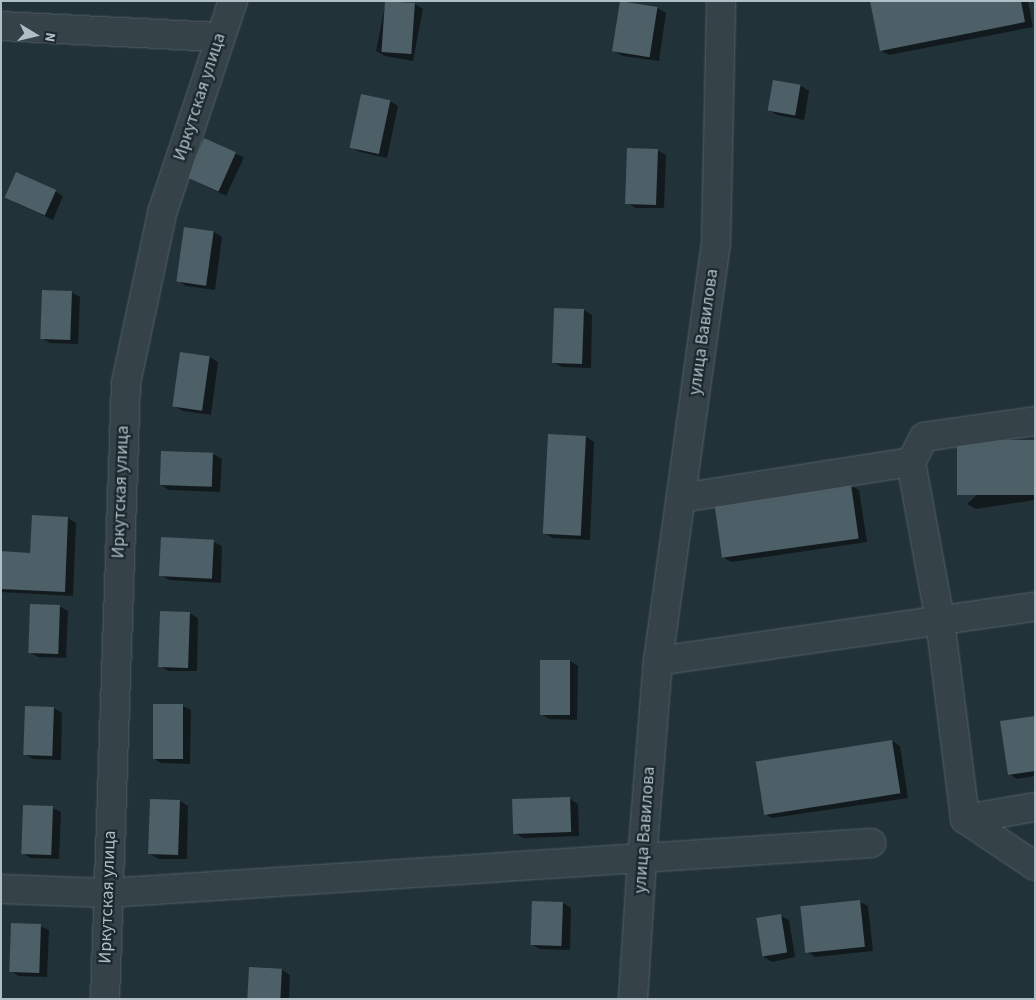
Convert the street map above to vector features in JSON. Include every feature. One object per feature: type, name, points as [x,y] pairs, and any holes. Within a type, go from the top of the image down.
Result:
[{"type":"street","name":"Иркутская улица","points":[[105,999],[126,383],[162,213],[233,1]]},
{"type":"street","name":"улица Вавилова","points":[[634,999],[642,859],[658,660],[716,244],[721,1]]},
{"type":"street","points":[[1,26],[220,37]]},
{"type":"street","points":[[1035,421],[924,437],[912,462],[940,620],[965,819],[1035,866]]},
{"type":"street","points":[[680,498],[912,462]]},
{"type":"street","points":[[658,660],[1035,607]]},
{"type":"street","points":[[965,819],[1035,807]]},
{"type":"street","points":[[1,889],[108,893],[871,843]]},
{"type":"building","points":[[385,1],[415,3],[411,54],[381,52]]},
{"type":"building","points":[[620,1],[658,7],[650,57],[612,51]]},
{"type":"building","points":[[870,1],[1021,1],[1025,22],[880,51]]},
{"type":"building","points":[[773,80],[801,85],[795,115],[768,111]]},
{"type":"building","points":[[361,94],[390,100],[379,154],[350,148]]},
{"type":"building","points":[[204,138],[236,152],[218,192],[187,177]]},
{"type":"building","points":[[627,148],[658,149],[656,205],[625,204]]},
{"type":"building","points":[[16,172],[56,190],[45,215],[5,198]]},
{"type":"building","points":[[184,227],[214,231],[206,286],[176,281]]},
{"type":"building","points":[[42,290],[72,291],[70,340],[40,339]]},
{"type":"building","points":[[554,308],[584,309],[582,364],[552,363]]},
{"type":"building","points":[[180,352],[210,356],[202,411],[172,406]]},
{"type":"building","points":[[548,434],[586,436],[581,536],[543,534]]},
{"type":"building","points":[[957,440],[1035,440],[1035,495],[957,495]]},
{"type":"building","points":[[161,451],[213,453],[212,487],[160,485]]},
{"type":"building","points":[[851,484],[859,538],[722,558],[714,503]]},
{"type":"building","points":[[32,515],[68,517],[65,592],[1,589],[1,551],[30,553]]},
{"type":"building","points":[[161,537],[214,540],[212,579],[159,576]]},
{"type":"building","points":[[30,604],[60,605],[58,654],[28,653]]},
{"type":"building","points":[[160,611],[190,612],[188,668],[158,667]]},
{"type":"building","points":[[540,660],[570,660],[570,715],[540,715]]},
{"type":"building","points":[[153,704],[183,704],[183,759],[153,759]]},
{"type":"building","points":[[25,706],[54,707],[52,756],[23,755]]},
{"type":"building","points":[[1035,716],[1035,771],[1008,775],[1000,721]]},
{"type":"building","points":[[892,740],[900,793],[764,815],[756,762]]},
{"type":"building","points":[[570,797],[571,832],[513,834],[512,799]]},
{"type":"building","points":[[150,799],[180,800],[178,855],[148,854]]},
{"type":"building","points":[[23,805],[53,806],[51,855],[21,854]]},
{"type":"building","points":[[860,900],[865,947],[805,953],[800,906]]},
{"type":"building","points":[[532,901],[563,902],[561,946],[530,945]]},
{"type":"building","points":[[781,914],[787,953],[762,956],[756,918]]},
{"type":"building","points":[[11,923],[41,924],[39,973],[9,972]]},
{"type":"building","points":[[249,967],[282,969],[280,999],[247,999]]}]
